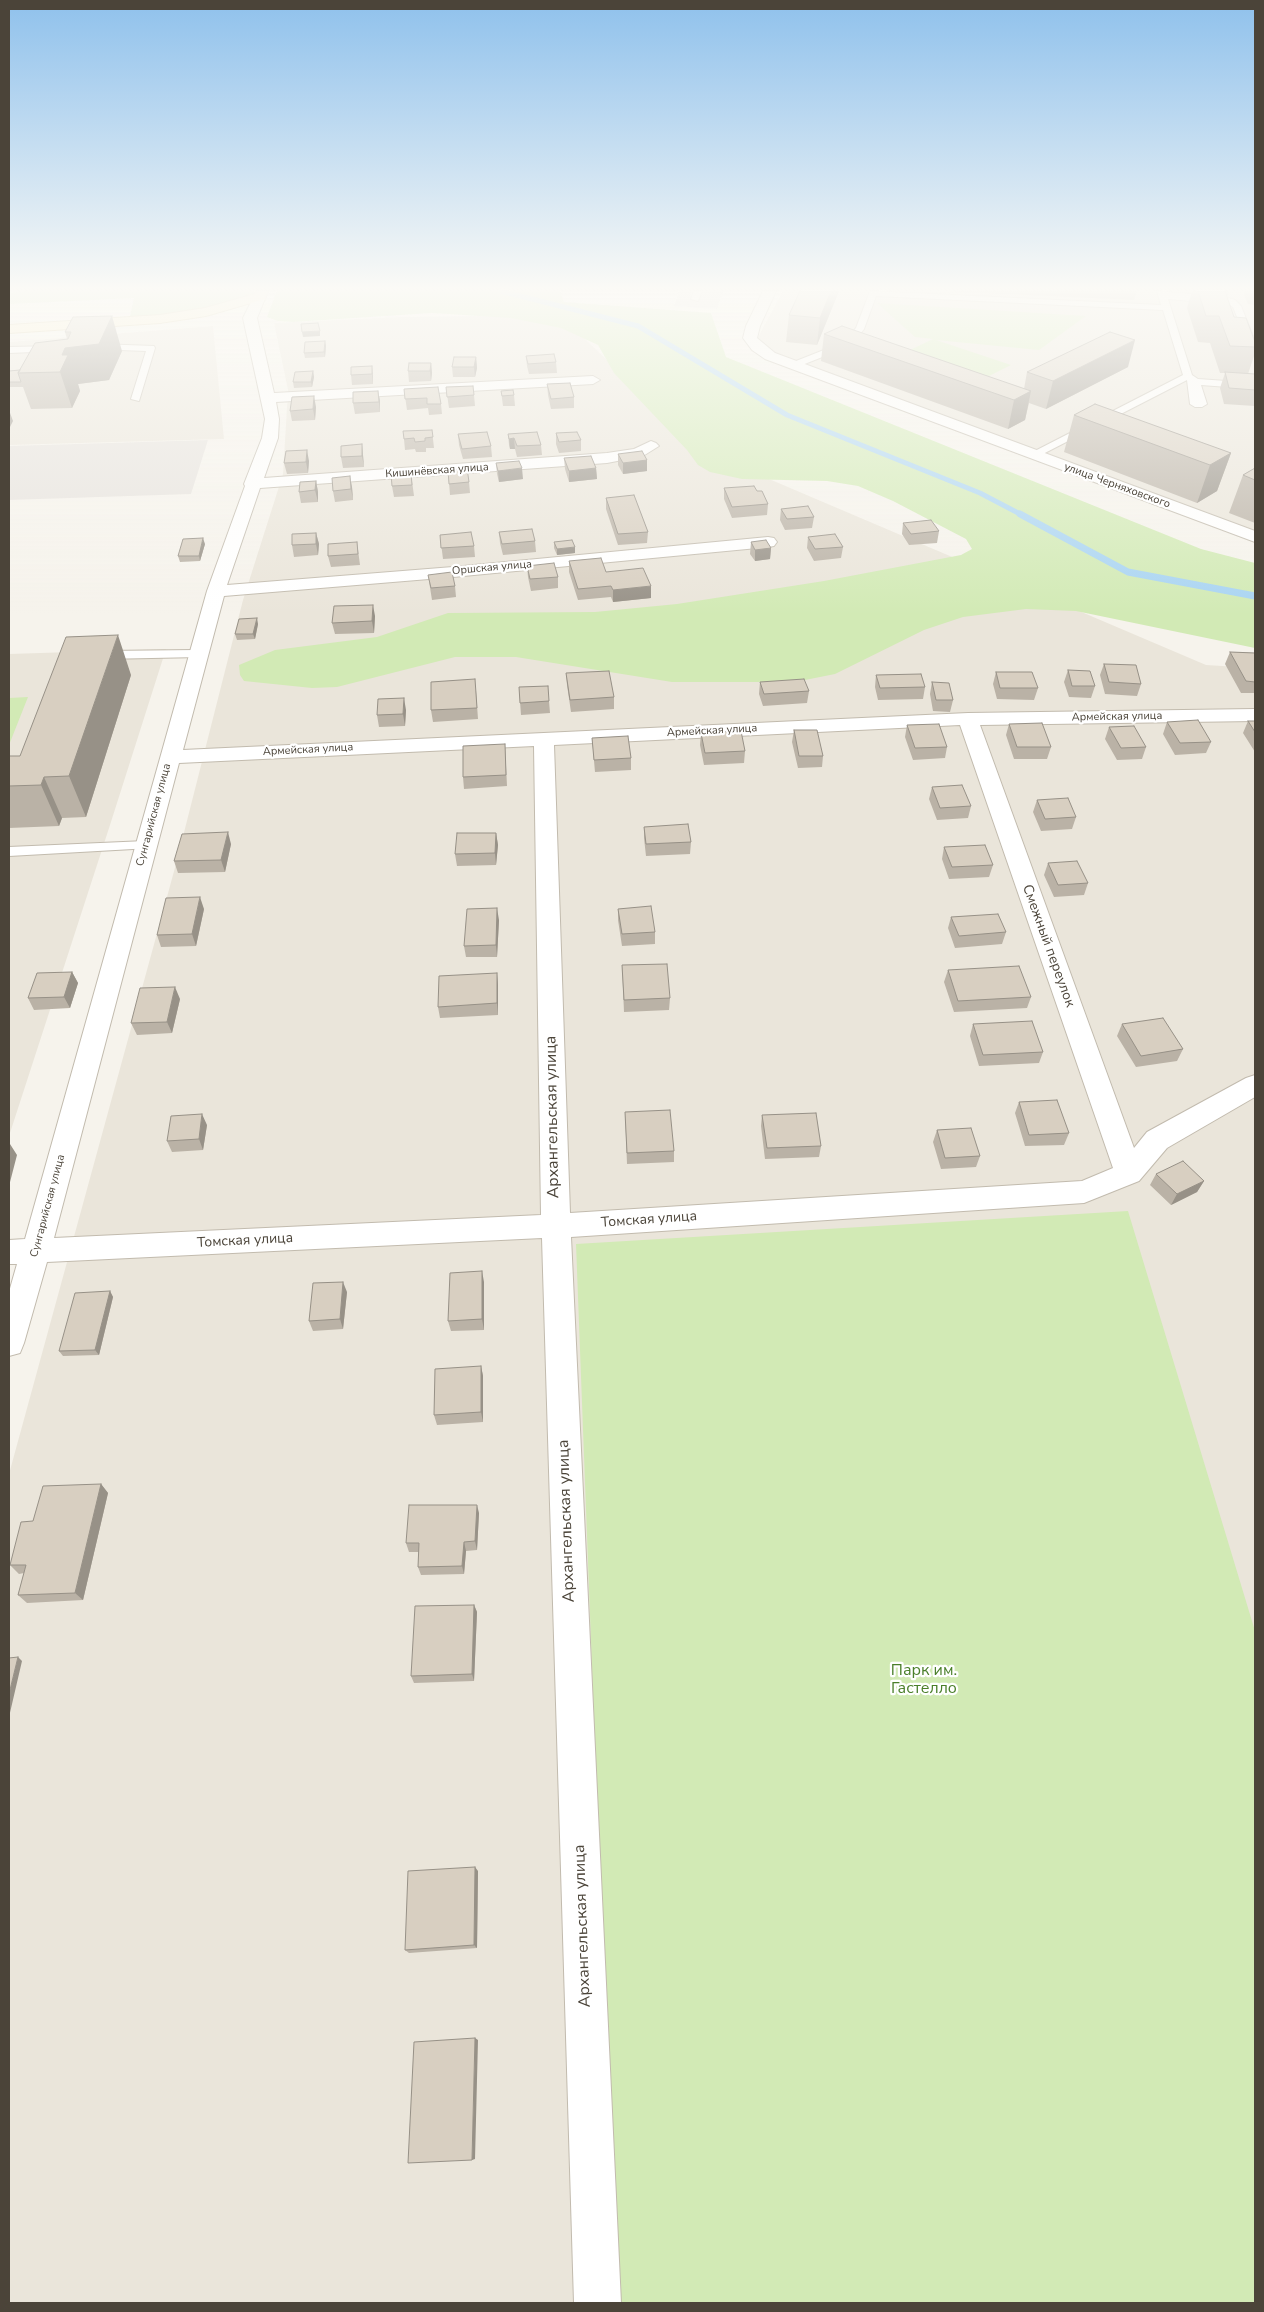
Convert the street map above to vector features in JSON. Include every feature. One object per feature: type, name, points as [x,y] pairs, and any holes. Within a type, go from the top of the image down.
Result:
[{"type":"street","name":"Сунгарийская улица","points":[[9,1343],[22,1251],[146,845],[197,654],[216,591],[252,484],[270,438],[272,419],[267,399]]},
{"type":"street","name":"улица Черняховского","points":[[883,399],[1255,537]]},
{"type":"street","name":"Кишинёвская улица","points":[[252,484],[598,458],[638,453],[651,446]]},
{"type":"street","name":"Оршская улица","points":[[216,591],[768,542]]},
{"type":"street","name":"Армейская улица","points":[[170,757],[968,719],[1255,715]]},
{"type":"street","name":"Смежный переулок","points":[[968,719],[1129,1173]]},
{"type":"street","name":"Архангельская улица","points":[[544,739],[556,1226],[598,2303]]},
{"type":"street","name":"Томская улица","points":[[22,1251],[556,1226],[1084,1192],[1129,1173],[1156,1140],[1255,1085]]},
{"type":"lane","points":[[1034,455],[1094,424],[1106,425],[1134,411],[1131,405],[1145,399]]},
{"type":"lane","points":[[89,656],[197,654]]},
{"type":"lane","points":[[9,852],[146,845]]},
{"type":"shaded area","points":[[9,399],[220,399],[224,439],[9,445]]},
{"type":"shaded area","points":[[287,399],[648,399],[701,450],[1206,665],[1255,668],[1255,2303],[9,2303],[9,1474],[176,864],[243,600],[283,474]]},
{"type":"shaded area","points":[[884,399],[1255,399],[1255,542]]},
{"type":"shaded area","points":[[208,440],[191,494],[9,500],[9,446]]},
{"type":"shaded area","points":[[166,649],[110,825],[9,1136],[9,654]]},
{"type":"green space","points":[[639,399],[830,399],[1201,549],[1255,563],[1255,648],[1076,611],[1026,609],[963,617],[924,630],[835,674],[795,682],[672,682],[516,657],[455,657],[337,687],[312,688],[244,681],[240,675],[239,665],[275,650],[377,637],[448,613],[595,612],[677,604],[824,581],[961,555],[972,549],[966,539],[893,501],[858,486],[827,481],[742,479],[710,472],[698,465],[687,450]]},
{"type":"green space","points":[[28,697],[9,745],[9,698]]},
{"type":"green space","name":"Парк им. Гастелло","points":[[1128,1211],[1255,1631],[1255,2303],[616,2303],[576,1244]]},
{"type":"building","points":[[292,399],[314,399],[313,409],[290,411]]},
{"type":"building","points":[[353,399],[379,399],[379,402],[353,403]]},
{"type":"building","points":[[427,399],[440,399],[441,404],[427,404]]},
{"type":"building","points":[[1095,404],[1231,453],[1210,465],[1074,415]]},
{"type":"building","points":[[432,430],[433,437],[425,438],[425,441],[415,442],[414,438],[404,439],[403,431]]},
{"type":"building","points":[[487,432],[491,446],[462,449],[458,434]]},
{"type":"building","points":[[537,432],[541,445],[517,446],[514,438],[509,439],[508,434]]},
{"type":"building","points":[[577,432],[581,440],[559,442],[556,433]]},
{"type":"building","points":[[362,444],[362,456],[341,457],[341,446]]},
{"type":"building","points":[[307,450],[306,462],[284,463],[286,451]]},
{"type":"building","points":[[642,451],[647,460],[623,463],[618,454]]},
{"type":"building","points":[[591,456],[596,468],[569,471],[564,458]]},
{"type":"building","points":[[519,461],[522,468],[498,471],[496,463]]},
{"type":"building","points":[[467,468],[469,482],[449,484],[448,470]]},
{"type":"building","points":[[1255,468],[1255,480],[1243,475]]},
{"type":"building","points":[[411,473],[412,485],[392,486],[391,474]]},
{"type":"building","points":[[350,476],[351,489],[333,491],[332,478]]},
{"type":"building","points":[[316,481],[315,490],[299,492],[300,482]]},
{"type":"building","points":[[754,486],[757,491],[762,491],[768,504],[732,507],[724,488]]},
{"type":"building","points":[[634,495],[648,532],[618,534],[606,498]]},
{"type":"building","points":[[808,506],[814,517],[787,519],[781,509]]},
{"type":"building","points":[[931,520],[939,531],[911,534],[903,523]]},
{"type":"building","points":[[532,529],[535,541],[502,544],[499,532]]},
{"type":"building","points":[[471,532],[474,546],[441,548],[440,535]]},
{"type":"building","points":[[316,533],[316,544],[292,545],[292,534]]},
{"type":"building","points":[[835,534],[843,547],[815,549],[808,537]]},
{"type":"building","points":[[203,538],[199,556],[178,556],[183,539]]},
{"type":"building","points":[[572,540],[575,547],[557,549],[554,542]]},
{"type":"building","points":[[766,540],[771,548],[755,550],[751,542]]},
{"type":"building","points":[[357,542],[358,554],[328,556],[328,544]]},
{"type":"building","points":[[601,558],[606,572],[643,568],[651,586],[613,590],[611,586],[578,589],[569,561]]},
{"type":"building","points":[[554,563],[558,577],[530,579],[527,566]]},
{"type":"building","points":[[452,572],[455,586],[431,588],[428,575]]},
{"type":"building","points":[[373,605],[372,621],[332,623],[334,606]]},
{"type":"building","points":[[257,618],[253,634],[235,634],[239,619]]},
{"type":"building","points":[[118,635],[69,776],[44,777],[41,785],[9,786],[9,756],[20,756],[66,637]]},
{"type":"building","points":[[1230,652],[1255,653],[1255,682],[1246,681]]},
{"type":"building","points":[[1104,664],[1136,665],[1141,684],[1109,682]]},
{"type":"building","points":[[1068,670],[1090,671],[1095,686],[1072,686]]},
{"type":"building","points":[[609,671],[614,697],[570,700],[566,673]]},
{"type":"building","points":[[996,672],[1032,672],[1038,688],[1000,688]]},
{"type":"building","points":[[921,674],[925,687],[880,688],[876,675]]},
{"type":"building","points":[[475,679],[477,708],[431,710],[431,682]]},
{"type":"building","points":[[804,679],[809,691],[764,694],[760,682]]},
{"type":"building","points":[[932,682],[949,683],[953,700],[936,700]]},
{"type":"building","points":[[548,686],[549,701],[520,703],[519,687]]},
{"type":"building","points":[[404,698],[403,714],[377,715],[378,699]]},
{"type":"building","points":[[1198,720],[1211,742],[1180,743],[1167,722]]},
{"type":"building","points":[[1248,721],[1255,721],[1255,732]]},
{"type":"building","points":[[1042,723],[1051,747],[1017,747],[1009,724]]},
{"type":"building","points":[[939,724],[947,747],[915,748],[907,725]]},
{"type":"building","points":[[1134,726],[1146,747],[1121,748],[1109,727]]},
{"type":"building","points":[[794,730],[817,730],[823,756],[799,756]]},
{"type":"building","points":[[741,731],[745,751],[705,753],[701,733]]},
{"type":"building","points":[[628,736],[631,758],[594,760],[592,738]]},
{"type":"building","points":[[505,744],[506,775],[463,777],[463,746]]},
{"type":"building","points":[[962,785],[971,806],[940,808],[932,787]]},
{"type":"building","points":[[1068,798],[1076,817],[1045,819],[1037,800]]},
{"type":"building","points":[[688,824],[691,842],[646,844],[644,827]]},
{"type":"building","points":[[228,832],[221,860],[174,861],[182,834]]},
{"type":"building","points":[[457,833],[496,833],[495,853],[455,854]]},
{"type":"building","points":[[985,845],[993,865],[952,867],[944,847]]},
{"type":"building","points":[[1077,861],[1088,883],[1058,885],[1048,863]]},
{"type":"building","points":[[200,897],[192,934],[157,935],[166,898]]},
{"type":"building","points":[[651,906],[655,932],[622,934],[618,909]]},
{"type":"building","points":[[497,908],[496,945],[464,946],[467,909]]},
{"type":"building","points":[[998,914],[1006,932],[959,936],[951,917]]},
{"type":"building","points":[[667,964],[670,998],[624,1000],[622,965]]},
{"type":"building","points":[[1019,966],[1031,997],[958,1001],[948,970]]},
{"type":"building","points":[[72,972],[64,997],[28,998],[37,973]]},
{"type":"building","points":[[497,973],[497,1003],[438,1007],[439,976]]},
{"type":"building","points":[[175,987],[167,1022],[131,1023],[140,988]]},
{"type":"building","points":[[1163,1018],[1183,1049],[1141,1056],[1122,1024]]},
{"type":"building","points":[[1032,1021],[1043,1052],[983,1055],[973,1024]]},
{"type":"building","points":[[1057,1100],[1069,1133],[1029,1135],[1019,1102]]},
{"type":"building","points":[[670,1110],[674,1151],[627,1153],[625,1112]]},
{"type":"building","points":[[816,1113],[821,1146],[767,1148],[762,1115]]},
{"type":"building","points":[[202,1114],[199,1139],[167,1141],[171,1116]]},
{"type":"building","points":[[971,1128],[980,1156],[945,1158],[937,1130]]},
{"type":"building","points":[[1183,1161],[1204,1181],[1177,1194],[1156,1174]]},
{"type":"building","points":[[482,1271],[482,1319],[448,1321],[450,1273]]},
{"type":"building","points":[[343,1282],[340,1319],[309,1321],[313,1283]]},
{"type":"building","points":[[110,1291],[95,1350],[59,1351],[75,1293]]},
{"type":"building","points":[[481,1366],[481,1412],[434,1415],[435,1369]]},
{"type":"building","points":[[101,1484],[75,1593],[18,1595],[26,1565],[10,1565],[21,1522],[33,1521],[43,1486]]},
{"type":"building","points":[[409,1505],[477,1505],[475,1541],[464,1542],[462,1566],[418,1567],[419,1543],[406,1543]]},
{"type":"building","points":[[474,1605],[472,1674],[411,1676],[415,1606]]},
{"type":"building","points":[[18,1657],[9,1694],[9,1658]]},
{"type":"building","points":[[475,1867],[474,1945],[405,1950],[408,1871]]},
{"type":"building","points":[[475,2038],[472,2160],[408,2163],[414,2042]]},
{"type":"waterway","points":[[760,399],[787,415],[980,493],[1022,515]]},
{"type":"waterway","points":[[1020,514],[1128,572],[1255,596]]}]
